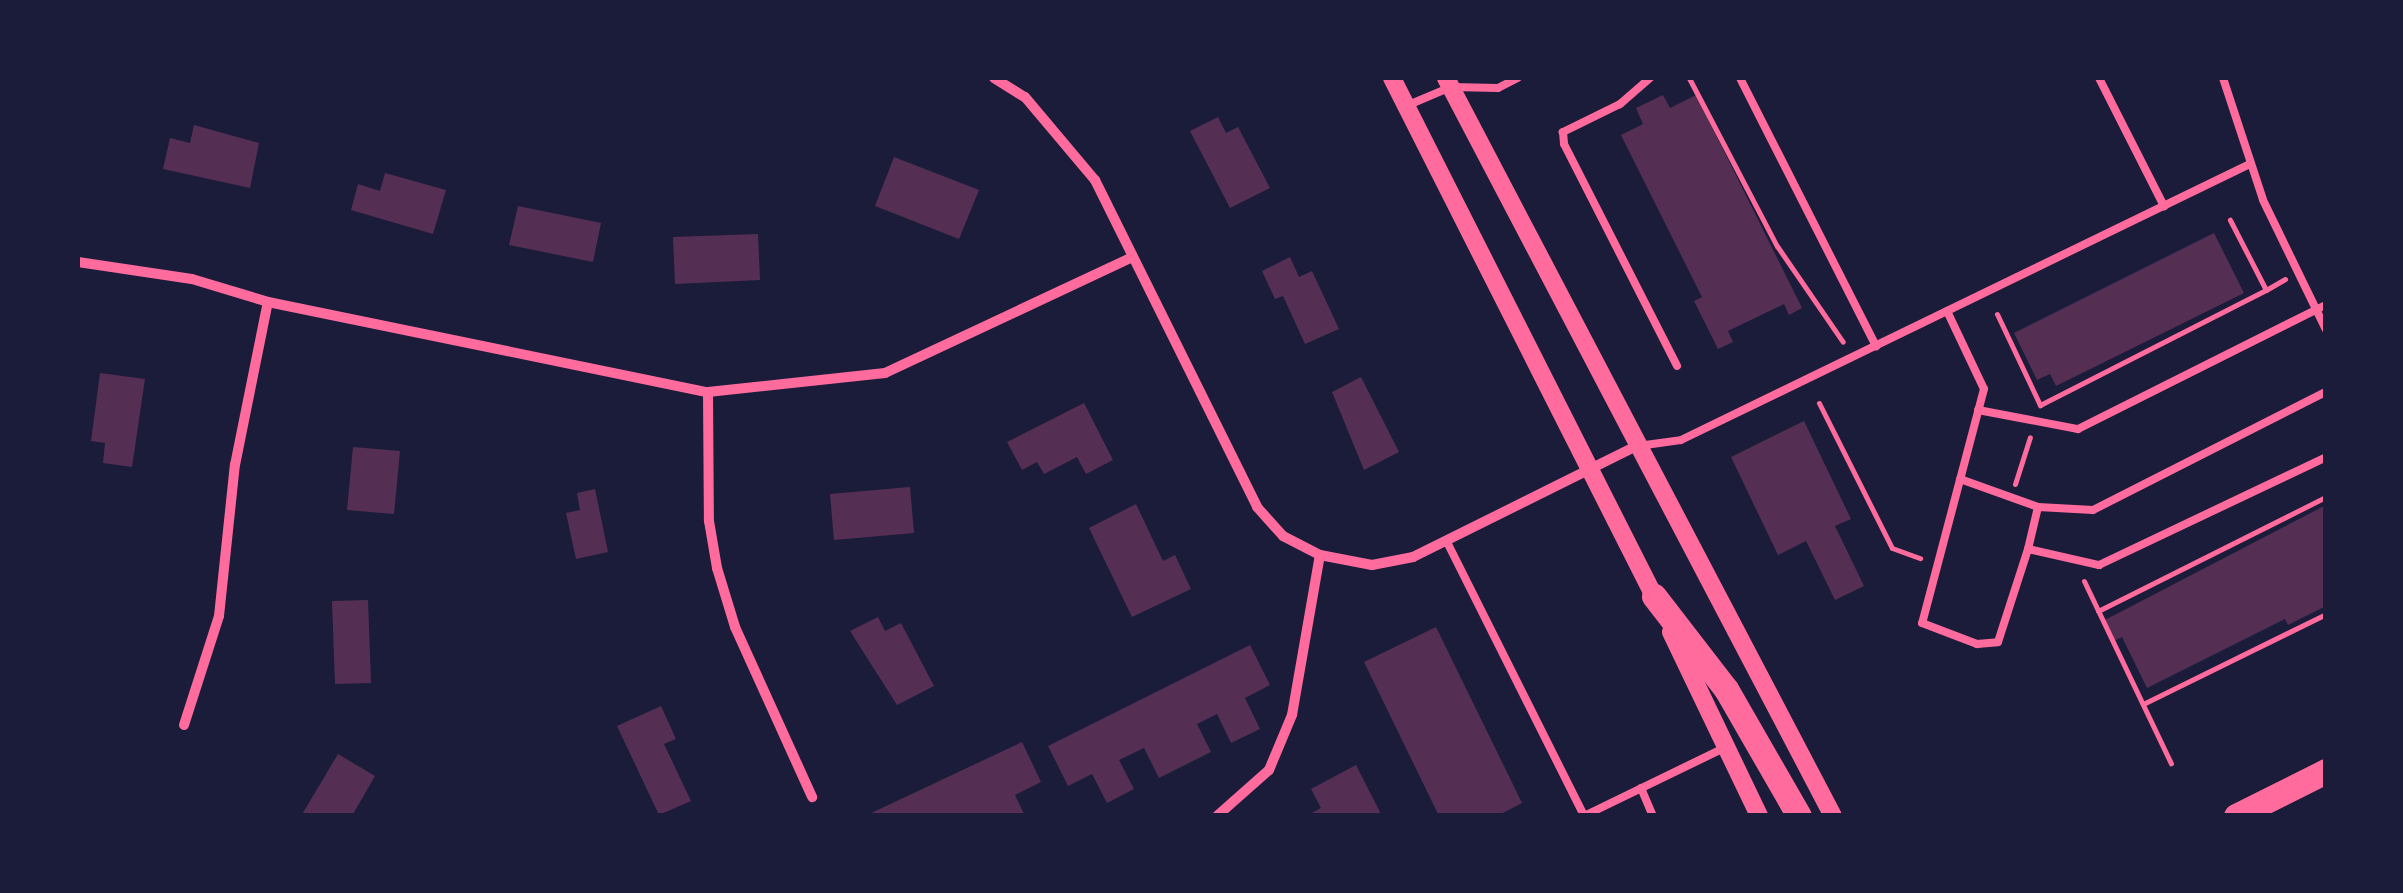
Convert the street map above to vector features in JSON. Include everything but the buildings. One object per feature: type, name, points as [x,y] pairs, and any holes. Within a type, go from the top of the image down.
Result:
[{"type":"main road","points":[[1654,596],[1726,689],[1800,816]]},
{"type":"main road","points":[[2236,816],[2326,772]]},
{"type":"street","points":[[994,78],[1068,141],[1095,180],[1130,258],[1257,507],[1283,536],[1320,554],[1372,565],[1447,542],[1594,472],[1637,446]]},
{"type":"street","points":[[1392,78],[1594,472],[1759,816]]},
{"type":"street","points":[[1451,80],[1637,446],[1833,816]]},
{"type":"street","points":[[78,262],[192,279],[268,302],[708,392],[885,373],[1130,258]]},
{"type":"street","points":[[184,725],[218,616],[236,465],[268,302]]},
{"type":"street","points":[[708,392],[709,520],[717,568],[735,627],[812,797]]},
{"type":"street","points":[[1216,816],[1269,770],[1292,715],[1320,554]]},
{"type":"lane","points":[[1406,106],[1451,80],[1498,88],[1518,78]]},
{"type":"lane","points":[[1650,78],[1620,104],[1563,132],[1564,144],[1677,366]]},
{"type":"lane","points":[[1740,78],[1876,346]]},
{"type":"lane","points":[[2100,78],[2164,206]]},
{"type":"lane","points":[[2223,78],[2250,164],[2326,330]]},
{"type":"lane","points":[[1637,446],[1682,440],[2250,164]]},
{"type":"lane","points":[[1978,410],[2078,430],[2326,304]]},
{"type":"lane","points":[[1947,311],[1984,390],[1922,622],[1988,645],[2003,634],[2038,507]]},
{"type":"lane","points":[[1960,479],[2038,507],[2093,510],[2326,392]]},
{"type":"lane","points":[[2028,548],[2074,562],[2119,560],[2326,457]]},
{"type":"lane","points":[[1447,542],[1584,816],[1726,747]]},
{"type":"lane","points":[[1641,788],[1653,816]]},
{"type":"path","points":[[1689,78],[1777,246],[1852,357]]},
{"type":"path","points":[[2040,406],[2266,290],[2230,220]]},
{"type":"path","points":[[1997,314],[2040,406],[2010,497]]},
{"type":"path","points":[[1820,403],[1892,548],[1937,564]]},
{"type":"path","points":[[2098,611],[2326,497]]},
{"type":"path","points":[[2074,562],[2171,763]]},
{"type":"path","points":[[2143,704],[2326,614]]}]
